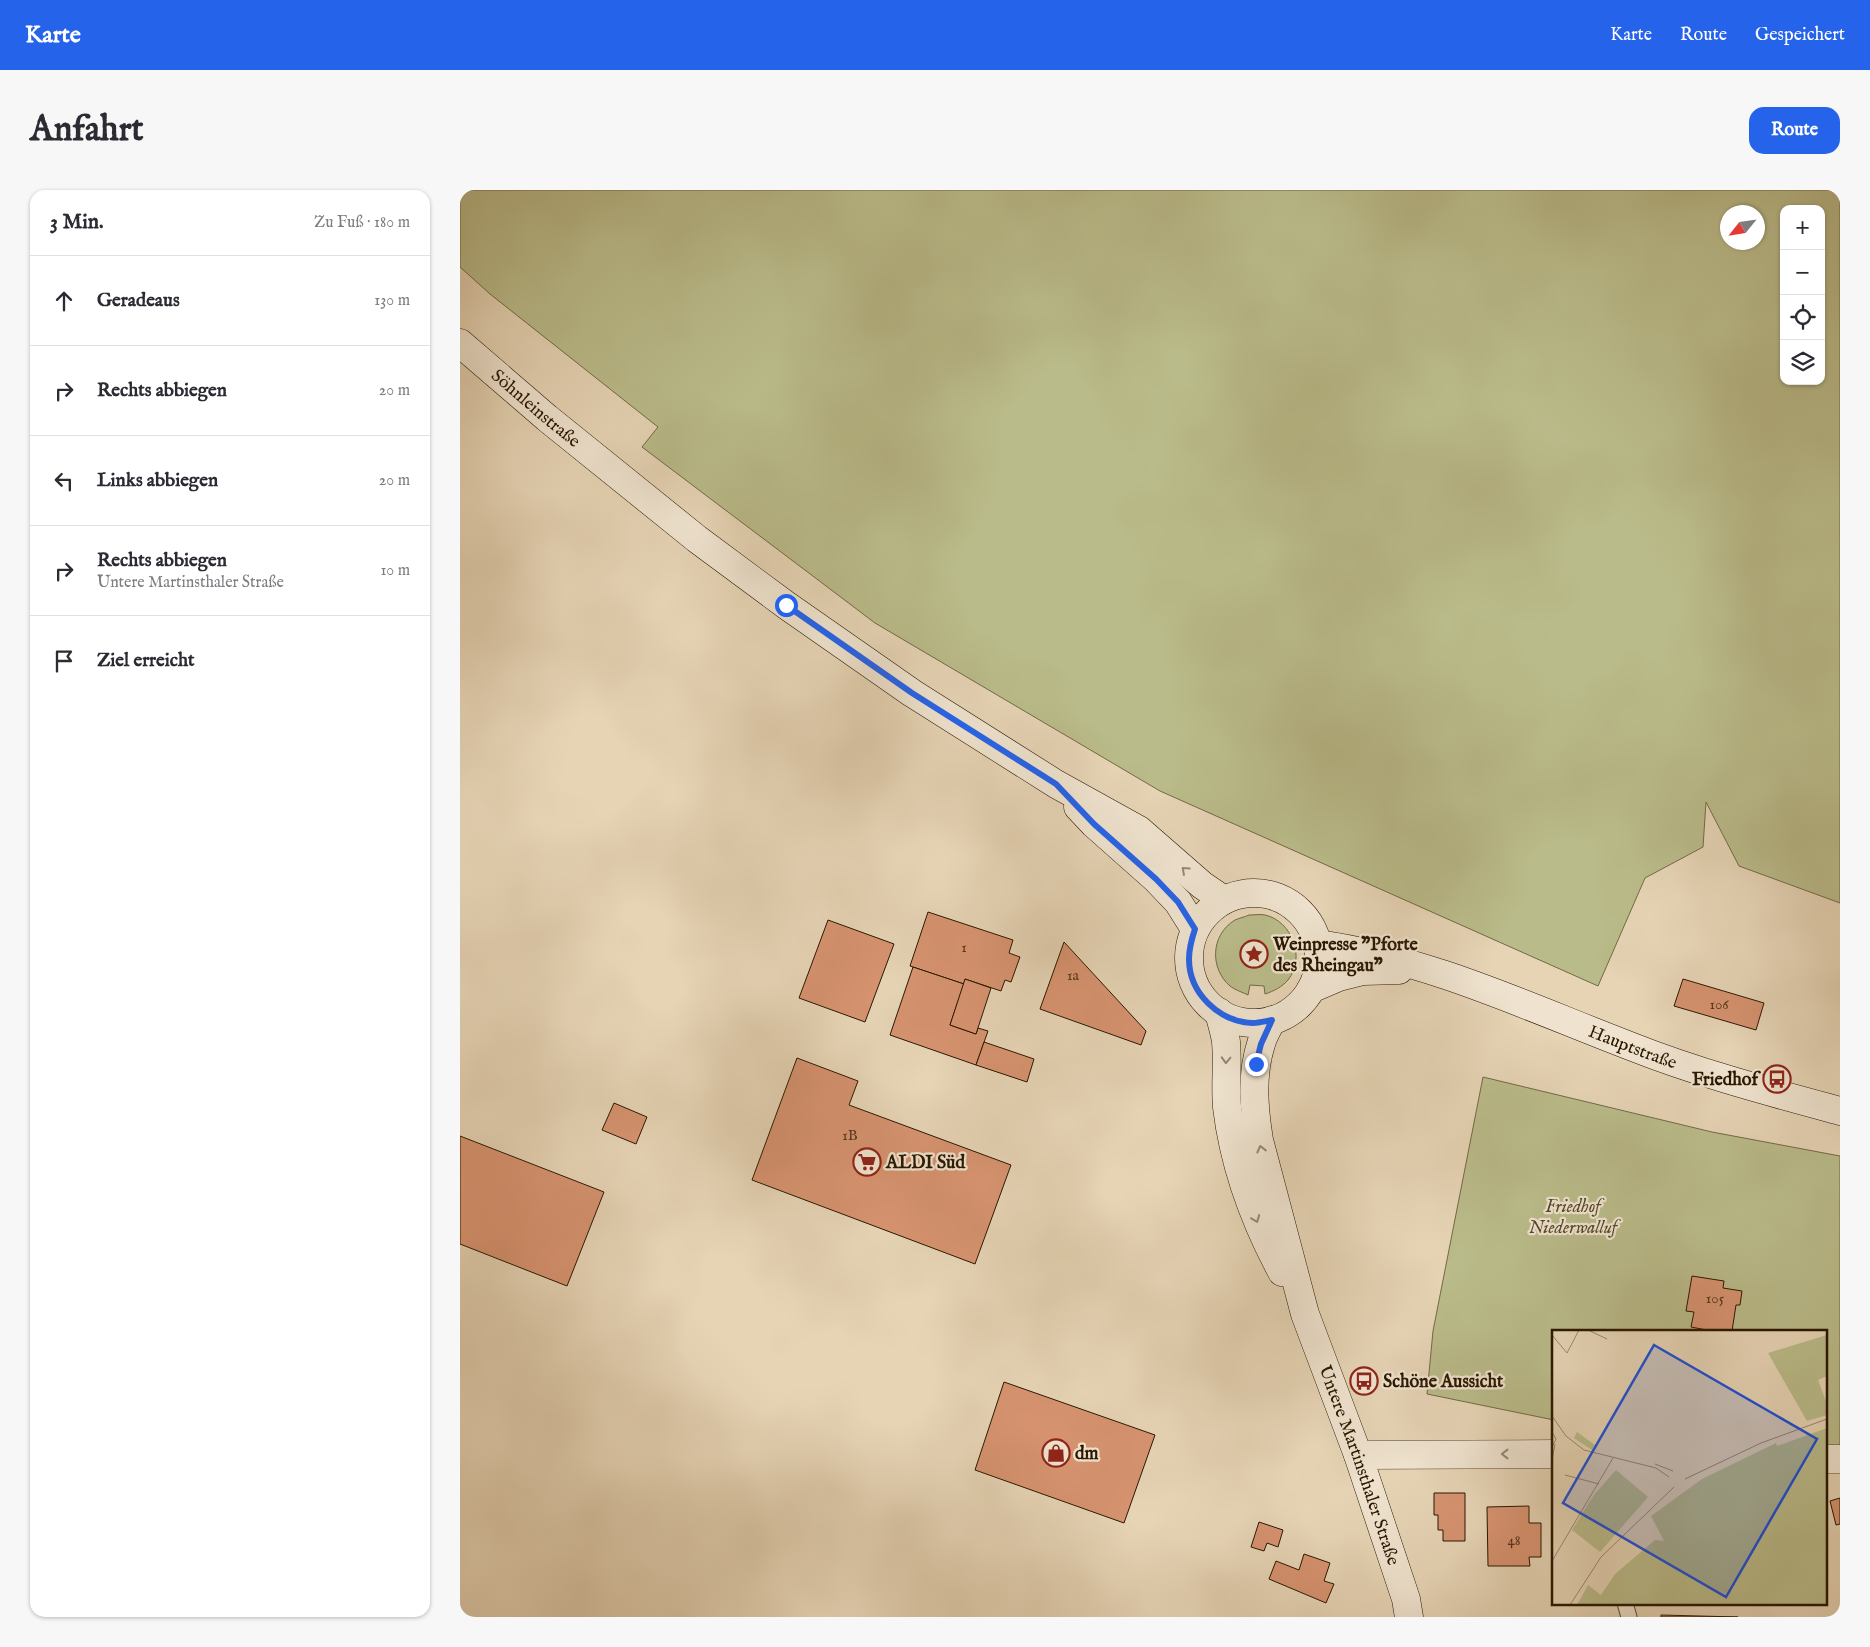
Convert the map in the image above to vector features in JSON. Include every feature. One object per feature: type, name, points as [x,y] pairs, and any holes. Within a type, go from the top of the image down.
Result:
[{"type":"street","name":"Söhnleinstraße","points":[[460,343],[547,418],[697,539],[786,605],[912,693],[1056,784]]},
{"type":"street","points":[[1056,784],[1139,830],[1202,885],[1224,900]]},
{"type":"street","points":[[1056,784],[1094,824],[1156,879],[1178,902],[1195,929]]},
{"type":"street","points":[[1253,892],[1268,894],[1282,899],[1305,917],[1313,930],[1318,944],[1319,959],[1317,974],[1311,989],[1295,1008],[1272,1020],[1254,1023],[1235,1020],[1218,1012],[1206,1002],[1197,989],[1191,975],[1189,960],[1190,944],[1195,929],[1203,917],[1224,900],[1238,894],[1253,892]]},
{"type":"street","name":"Hauptstraße","points":[[1318,944],[1384,955],[1522,1002],[1632,1047],[1763,1090],[1840,1111]]},
{"type":"street","name":"Hauptstraße","points":[[1311,989],[1339,977],[1363,971],[1430,970]]},
{"type":"street","name":"Untere Martinsthaler Straße","points":[[1218,1012],[1226,1043],[1225,1083],[1227,1108],[1244,1187],[1264,1239],[1305,1314]]},
{"type":"street","name":"Untere Martinsthaler Straße","points":[[1272,1020],[1261,1044],[1256,1064],[1254,1089],[1255,1115],[1259,1140],[1305,1314],[1358,1455],[1406,1599],[1409,1617]]},
{"type":"street","points":[[1358,1455],[1552,1454]]},
{"type":"lane","points":[[1625,1604],[1629,1617]]},
{"type":"green space","points":[[460,190],[1840,190],[1840,903],[1739,866],[1706,802],[1703,847],[1645,878],[1598,986],[1160,791],[875,623],[642,447],[658,427],[490,294],[460,267]]},
{"type":"green space","points":[[1249,915],[1265,915],[1283,925],[1289,932],[1296,951],[1296,961],[1288,980],[1283,985],[1265,994],[1264,986],[1250,985],[1248,995],[1230,986],[1223,979],[1216,962],[1217,943],[1221,934],[1235,920]]},
{"type":"green space","name":"Friedhof Niederwalluf","points":[[1483,1077],[1712,1132],[1840,1156],[1840,1448],[1828,1448],[1828,1330],[1552,1330],[1552,1420],[1427,1394],[1433,1331]]},
{"type":"building","points":[[928,912],[1013,940],[1009,953],[1020,957],[1011,982],[1005,980],[1001,991],[965,979],[964,984],[910,966]]},
{"type":"building","points":[[828,920],[894,944],[865,1022],[799,998]]},
{"type":"building","points":[[1064,942],[1146,1031],[1141,1045],[1040,1009]]},
{"type":"building","points":[[913,967],[964,984],[950,1025],[976,1034],[978,1028],[988,1031],[976,1065],[890,1035]]},
{"type":"building","points":[[965,979],[991,988],[976,1034],[950,1025]]},
{"type":"building","points":[[1683,979],[1764,1003],[1756,1030],[1674,1006]]},
{"type":"building","points":[[984,1042],[1034,1059],[1027,1082],[976,1065]]},
{"type":"building","points":[[797,1058],[858,1081],[849,1105],[1011,1165],[975,1264],[752,1180]]},
{"type":"building","points":[[614,1103],[647,1117],[636,1144],[602,1130]]},
{"type":"building","points":[[460,1136],[604,1192],[567,1286],[460,1244]]},
{"type":"building","points":[[1692,1276],[1724,1281],[1723,1288],[1742,1291],[1740,1305],[1736,1305],[1732,1330],[1707,1330],[1691,1327],[1694,1312],[1686,1311]]},
{"type":"building","points":[[1004,1382],[1155,1435],[1124,1523],[975,1470]]},
{"type":"building","points":[[1434,1493],[1465,1493],[1465,1541],[1443,1541],[1443,1530],[1438,1530],[1438,1515],[1434,1515]]},
{"type":"building","points":[[1840,1498],[1840,1524],[1836,1525],[1830,1501]]},
{"type":"building","points":[[1529,1506],[1529,1523],[1541,1523],[1541,1557],[1529,1557],[1530,1566],[1488,1566],[1487,1507]]},
{"type":"building","points":[[1259,1522],[1283,1530],[1278,1547],[1267,1543],[1264,1551],[1251,1547]]},
{"type":"building","points":[[1304,1554],[1330,1563],[1324,1581],[1334,1584],[1326,1603],[1269,1579],[1276,1561],[1299,1570]]},
{"type":"building","points":[[1661,1615],[1738,1617],[1661,1617]]},
{"type":"place","name":"Weinpresse \"Pforte des Rheingau\"","points":[[1254,954]]},
{"type":"place","name":"Friedhof","points":[[1777,1079]]},
{"type":"place","name":"ALDI Süd","points":[[867,1162]]},
{"type":"place","name":"Schöne Aussicht","points":[[1364,1381]]},
{"type":"place","name":"dm","points":[[1056,1453]]},
{"type":"route","points":[[786,605],[912,693],[1056,784],[1094,824],[1156,879],[1178,902],[1195,929],[1190,944],[1189,960],[1191,975],[1197,989],[1206,1002],[1218,1012],[1235,1020],[1254,1023],[1272,1020],[1261,1044],[1256,1064]]}]
